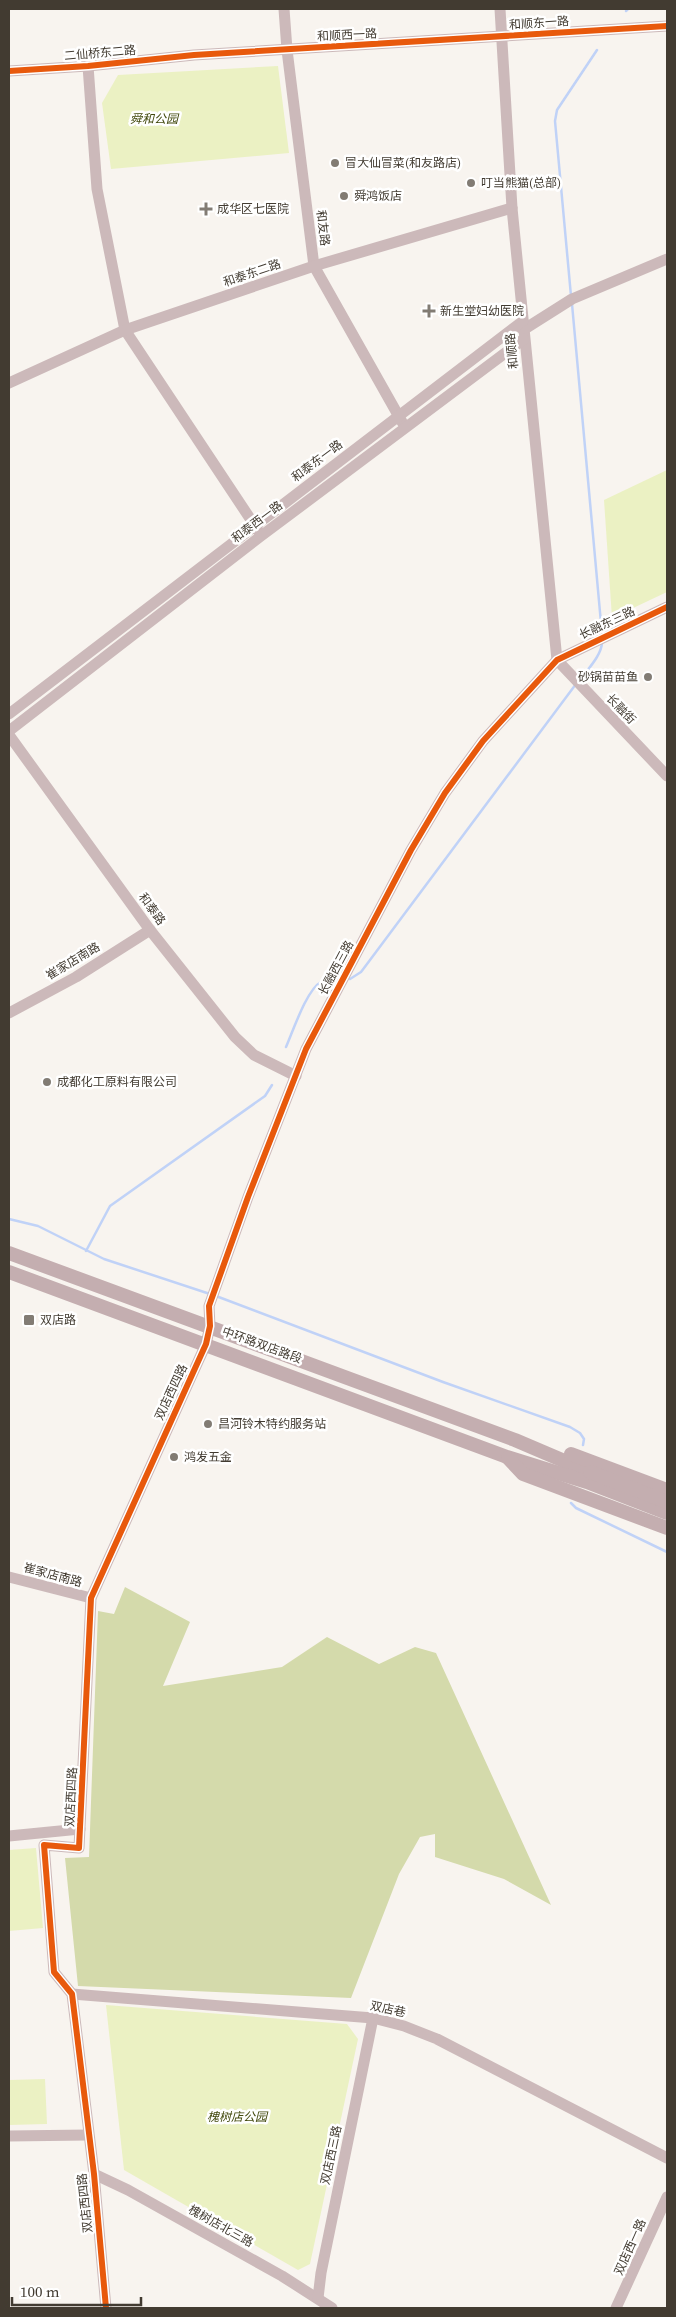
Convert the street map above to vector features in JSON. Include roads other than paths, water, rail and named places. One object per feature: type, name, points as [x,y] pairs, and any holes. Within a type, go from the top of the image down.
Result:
[{"type":"main road","name":"中环路双店路段","points":[[9,1254],[210,1326],[515,1440]]},
{"type":"main road","name":"中环路双店路段","points":[[9,1272],[507,1457],[589,1477]]},
{"type":"main road","points":[[515,1440],[667,1513]]},
{"type":"main road","points":[[515,1440],[569,1453],[667,1490]]},
{"type":"main road","points":[[507,1457],[522,1474],[667,1528]]},
{"type":"main road","points":[[589,1477],[667,1502]]},
{"type":"street","name":"和友路","points":[[284,9],[287,50],[314,266],[406,427]]},
{"type":"street","name":"和顺路","points":[[500,9],[512,208],[557,660]]},
{"type":"street","name":"和顺东一路","points":[[503,37],[667,26]]},
{"type":"street","name":"和顺西一路","points":[[194,55],[503,37]]},
{"type":"street","name":"二仙桥东二路","points":[[9,71],[88,66],[194,55]]},
{"type":"street","points":[[88,66],[97,189],[125,330],[258,530]]},
{"type":"street","name":"和泰东二路","points":[[9,384],[125,330],[314,266],[512,208]]},
{"type":"street","points":[[524,330],[572,299],[667,259]]},
{"type":"street","name":"和泰东一路","points":[[9,714],[258,530],[398,416],[524,330]]},
{"type":"street","name":"和泰西一路","points":[[9,731],[258,530],[406,427],[524,330]]},
{"type":"street","name":"长融东三路","points":[[557,660],[667,607]]},
{"type":"street","name":"长融街","points":[[557,660],[585,692],[667,776]]},
{"type":"street","name":"长融西三路","points":[[210,1326],[209,1306],[306,1049],[410,850],[446,793],[483,741],[557,660]]},
{"type":"street","name":"和泰路","points":[[9,735],[150,930],[235,1037],[254,1054],[296,1076]]},
{"type":"street","name":"崔家店南路","points":[[9,1013],[76,977],[150,930]]},
{"type":"street","name":"双店西四路","points":[[106,2308],[94,2174],[72,1994],[54,1972],[44,1845],[79,1848],[91,1598],[206,1344],[210,1326]]},
{"type":"street","name":"崔家店南路","points":[[9,1577],[91,1598]]},
{"type":"street","points":[[9,1836],[80,1829]]},
{"type":"street","name":"双店巷","points":[[72,1994],[373,2018],[404,2026],[437,2039],[667,2158]]},
{"type":"street","name":"双店西三路","points":[[318,2298],[321,2273],[373,2018]]},
{"type":"street","points":[[9,2136],[88,2135]]},
{"type":"street","name":"槐树店北三路","points":[[94,2174],[128,2190],[232,2248],[332,2308]]},
{"type":"street","name":"双店西一路","points":[[616,2308],[667,2197]]},
{"type":"waterway","points":[[571,296],[555,121],[557,110],[597,50]]},
{"type":"waterway","points":[[572,304],[602,634]]},
{"type":"waterway","points":[[580,680],[600,652],[602,642]]},
{"type":"waterway","points":[[350,979],[361,972],[576,684]]},
{"type":"waterway","points":[[286,1047],[301,1011],[316,986],[329,979],[337,979]]},
{"type":"waterway","points":[[86,1251],[110,1206],[265,1096],[272,1085]]},
{"type":"waterway","points":[[9,1219],[38,1226],[104,1259],[210,1294]]},
{"type":"waterway","points":[[216,1296],[443,1382],[570,1427],[580,1433],[584,1439],[583,1445]]},
{"type":"waterway","points":[[571,1503],[576,1508],[667,1552]]},
{"type":"place","name":"冒大仙冒菜(和友路店)","points":[[335,163]]},
{"type":"place","name":"叮当熊猫(总部)","points":[[471,183]]},
{"type":"place","name":"舜鸿饭店","points":[[344,196]]},
{"type":"place","name":"成华区七医院","points":[[206,209]]},
{"type":"place","name":"新生堂妇幼医院","points":[[429,311]]},
{"type":"place","name":"砂锅苗苗鱼","points":[[648,677]]},
{"type":"place","name":"成都化工原料有限公司","points":[[47,1082]]},
{"type":"place","name":"双店路","points":[[29,1320]]},
{"type":"place","name":"昌河铃木特约服务站","points":[[208,1424]]},
{"type":"place","name":"鸿发五金","points":[[174,1457]]},
{"type":"park label","name":"舜和公园","points":[[154,119]]},
{"type":"park label","name":"槐树店公园","points":[[237,2117]]}]
